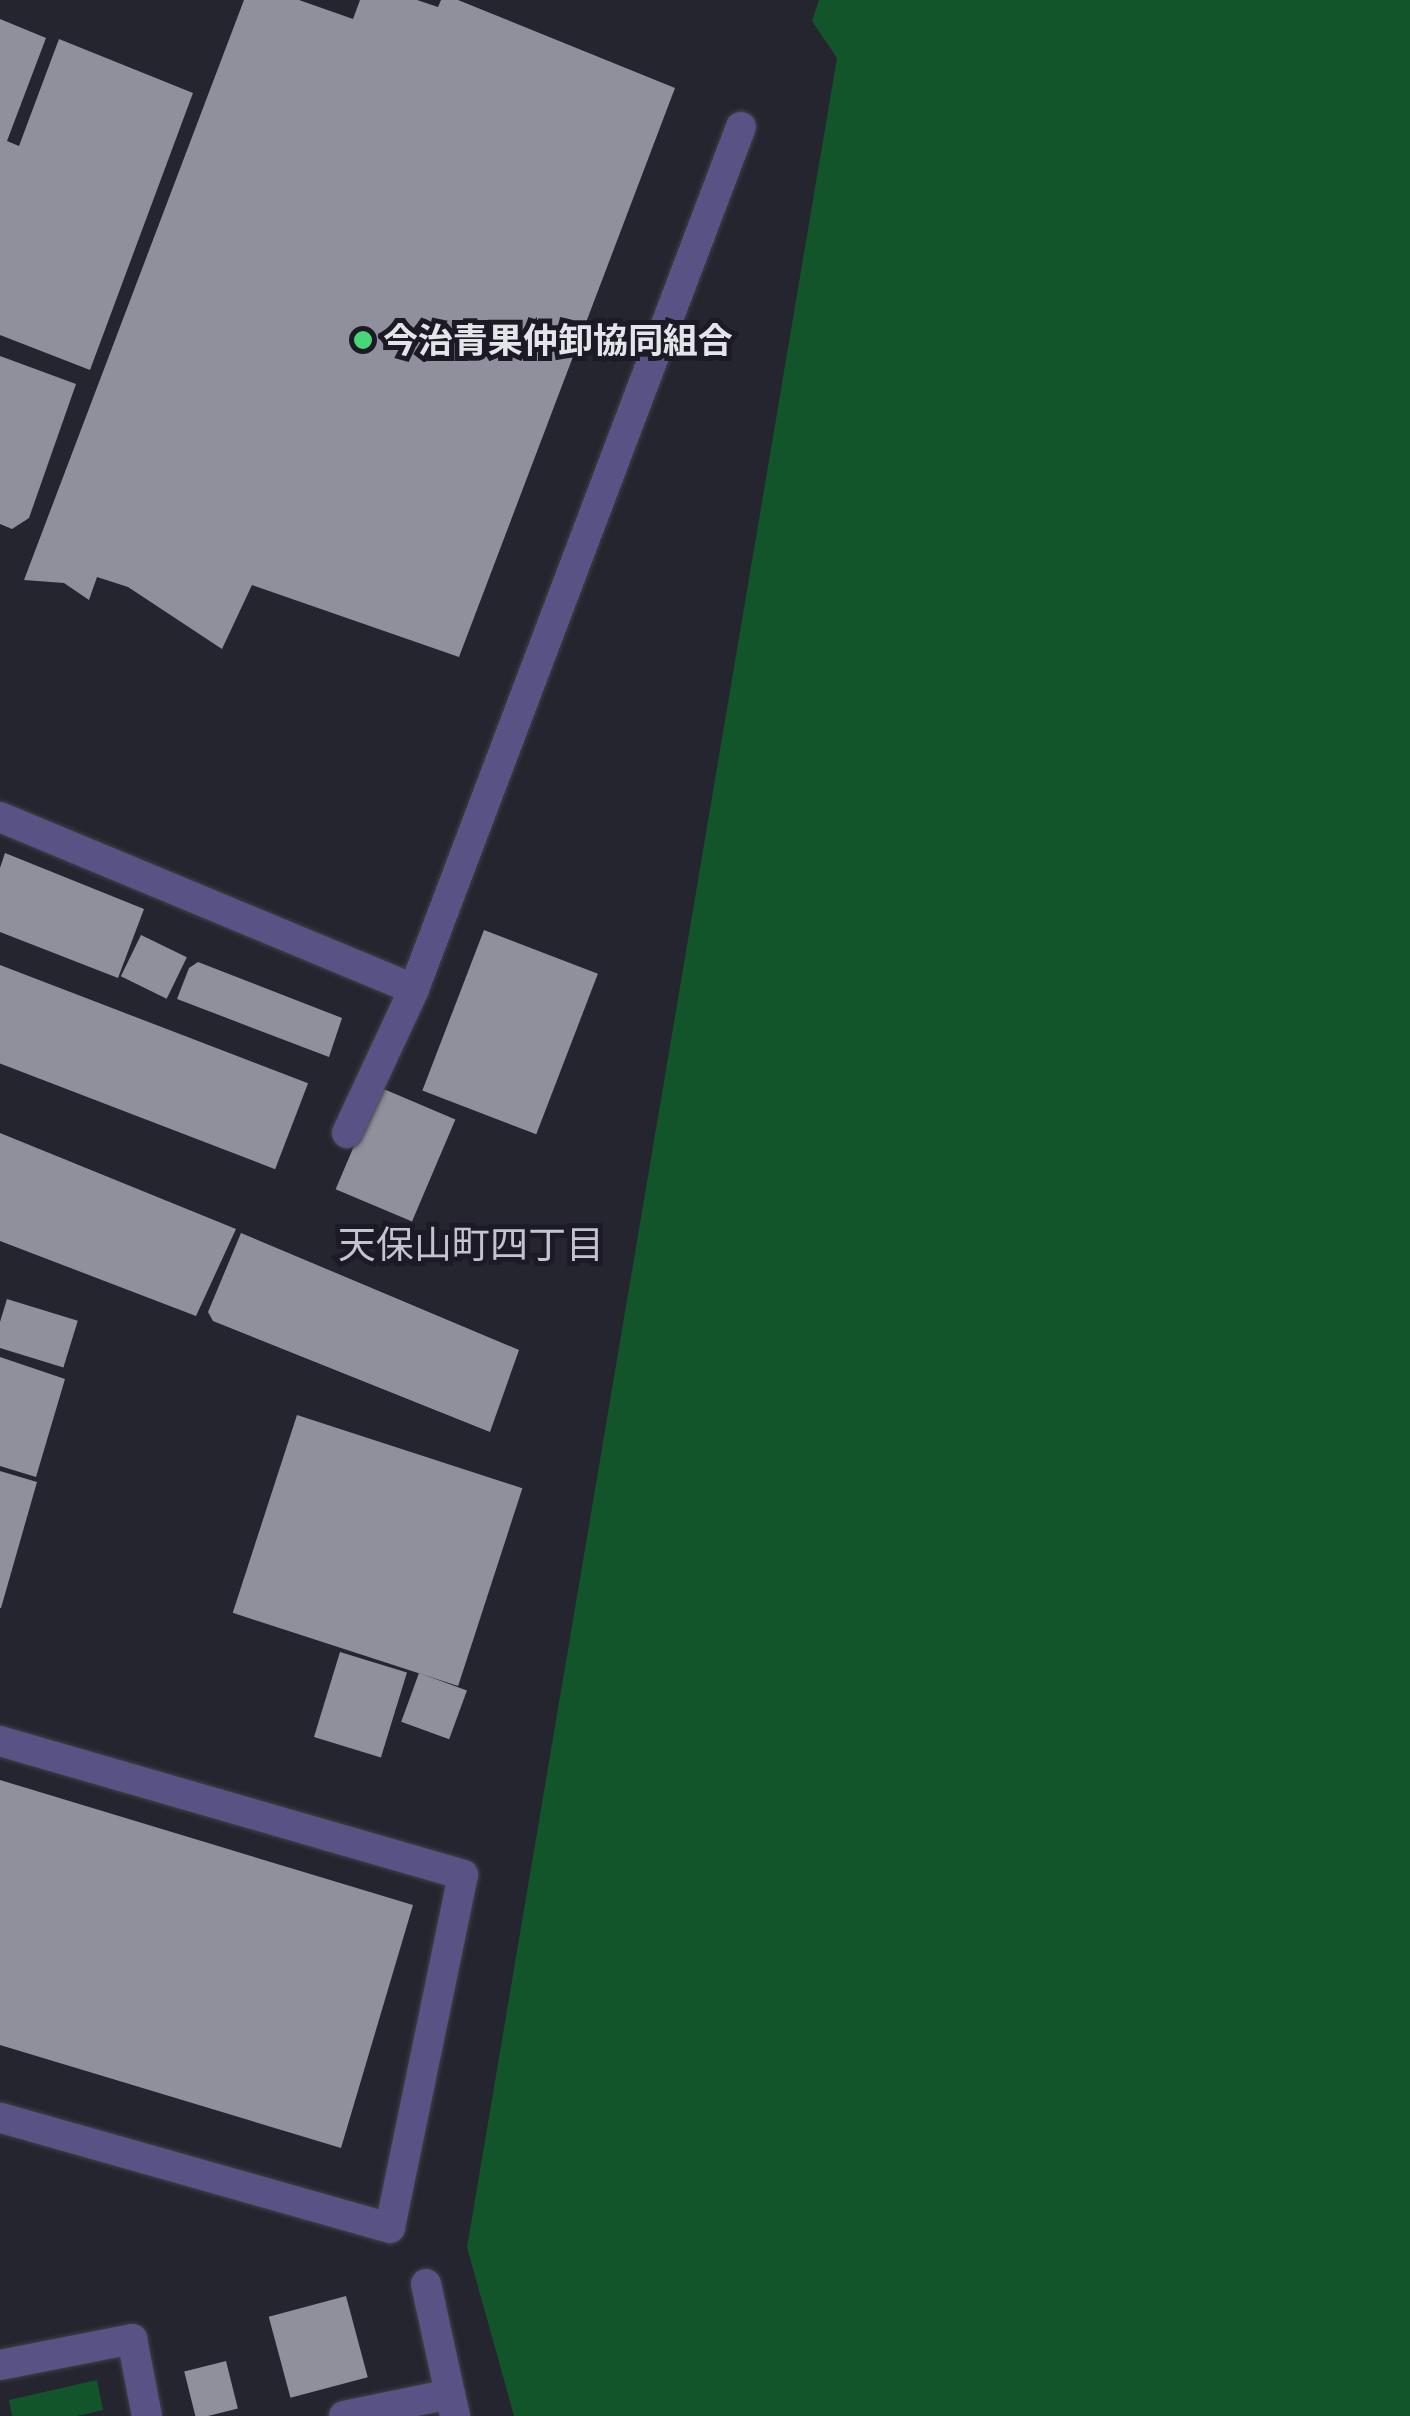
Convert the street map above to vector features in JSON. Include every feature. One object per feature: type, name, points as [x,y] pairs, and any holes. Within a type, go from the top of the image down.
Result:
[{"type":"lane","points":[[348,1133],[414,990],[741,127]]},
{"type":"lane","points":[[0,817],[414,990]]},
{"type":"lane","points":[[0,1741],[464,1876],[390,2228],[0,2118]]},
{"type":"lane","points":[[344,2416],[453,2405],[426,2284]]},
{"type":"lane","points":[[0,2365],[132,2339],[147,2416]]},
{"type":"shaded area","points":[[819,0],[1410,0],[1410,2416],[514,2416],[467,2247],[837,58],[812,21]]},
{"type":"shaded area","points":[[97,2380],[103,2410],[77,2416],[12,2416],[9,2400]]},
{"type":"building","points":[[244,0],[299,0],[353,19],[360,0],[417,0],[438,7],[441,0],[458,0],[675,88],[459,657],[252,585],[222,649],[128,587],[97,577],[89,600],[64,583],[24,580]]},
{"type":"building","points":[[0,19],[46,38],[7,141],[19,146],[59,39],[193,93],[90,370],[0,335]]},
{"type":"building","points":[[0,356],[76,384],[29,518],[12,529],[0,524]]},
{"type":"building","points":[[5,853],[144,909],[118,978],[0,932],[0,868]]},
{"type":"building","points":[[484,930],[598,974],[536,1134],[422,1091]]},
{"type":"building","points":[[141,935],[187,957],[167,999],[121,976]]},
{"type":"building","points":[[198,962],[342,1018],[329,1057],[177,999],[189,968]]},
{"type":"building","points":[[0,965],[308,1083],[275,1169],[0,1064]]},
{"type":"building","points":[[379,1087],[455,1119],[412,1222],[336,1189]]},
{"type":"building","points":[[0,1133],[236,1229],[196,1316],[0,1241]]},
{"type":"building","points":[[241,1233],[519,1350],[490,1432],[213,1321],[208,1312]]},
{"type":"building","points":[[7,1299],[78,1321],[63,1367],[0,1348],[0,1322]]},
{"type":"building","points":[[0,1357],[65,1379],[36,1477],[0,1466]]},
{"type":"building","points":[[297,1415],[522,1488],[458,1686],[233,1613]]},
{"type":"building","points":[[0,1471],[37,1482],[1,1608],[0,1608]]},
{"type":"building","points":[[340,1652],[407,1672],[381,1758],[314,1737]]},
{"type":"building","points":[[419,1673],[467,1690],[449,1739],[401,1722]]},
{"type":"building","points":[[0,1780],[413,1905],[341,2148],[0,2045]]},
{"type":"building","points":[[346,2296],[368,2377],[290,2398],[269,2317]]},
{"type":"building","points":[[226,2361],[238,2409],[195,2416],[184,2371]]},
{"type":"place","name":"今治青果仲卸協同組合","points":[[363,340]]},
{"type":"district","name":"天保山町四丁目","points":[[471,1245]]}]
